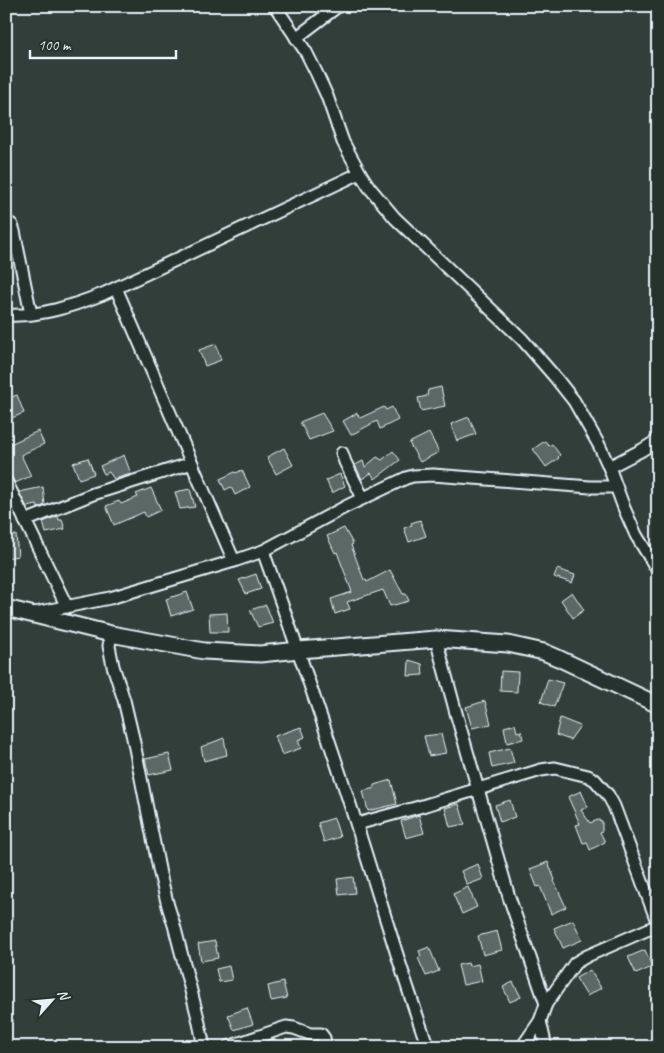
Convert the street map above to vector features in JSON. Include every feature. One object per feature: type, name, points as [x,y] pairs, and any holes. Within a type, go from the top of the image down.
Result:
[{"type":"main road","points":[[6,608],[111,634],[204,651],[260,654],[436,640],[508,644],[544,652],[658,705]]},
{"type":"street","points":[[275,6],[306,52],[327,96],[344,142],[369,187],[395,218],[522,340],[555,377],[582,414],[609,467],[636,535],[658,571]]},
{"type":"street","points":[[296,38],[338,6]]},
{"type":"street","points":[[6,315],[31,314],[66,308],[116,288],[360,173]]},
{"type":"street","points":[[6,221],[12,226],[14,231],[31,314]]},
{"type":"street","points":[[116,288],[234,560]]},
{"type":"street","points":[[609,467],[658,440]]},
{"type":"street","points":[[342,452],[363,498]]},
{"type":"street","points":[[25,521],[110,489],[192,462]]},
{"type":"street","points":[[31,614],[110,598],[263,550],[363,498],[414,476],[425,475],[590,487],[616,487]]},
{"type":"street","points":[[6,481],[67,608]]},
{"type":"street","points":[[263,550],[356,824],[428,1047]]},
{"type":"street","points":[[111,634],[109,646],[131,729],[164,890],[204,1047]]},
{"type":"street","points":[[436,640],[509,897],[546,1004]]},
{"type":"street","points":[[356,824],[478,790],[541,770],[555,768],[588,776],[595,780],[608,795],[614,806],[658,924],[587,956],[572,966],[546,1004],[540,1021],[522,1047]]},
{"type":"street","points":[[540,1021],[546,1047]]},
{"type":"street","points":[[228,1047],[290,1027],[310,1034],[321,1034],[326,1047]]},
{"type":"building","points":[[216,344],[221,360],[205,366],[199,350]]},
{"type":"building","points":[[441,387],[445,406],[421,411],[418,398],[427,396],[428,390]]},
{"type":"building","points":[[17,395],[24,413],[9,419],[6,411],[6,399]]},
{"type":"building","points":[[384,407],[386,410],[392,407],[398,420],[380,429],[377,421],[351,435],[343,421],[357,413],[360,418]]},
{"type":"building","points":[[322,413],[333,431],[309,440],[300,422]]},
{"type":"building","points":[[469,417],[476,434],[457,441],[451,424]]},
{"type":"building","points":[[38,431],[44,444],[21,455],[31,476],[15,483],[6,468],[6,446]]},
{"type":"building","points":[[429,433],[439,452],[420,462],[409,443]]},
{"type":"building","points":[[545,441],[549,446],[552,444],[560,455],[559,458],[546,467],[533,449]]},
{"type":"building","points":[[284,448],[293,465],[276,474],[267,457]]},
{"type":"building","points":[[393,451],[400,460],[375,479],[371,473],[362,479],[355,465],[363,461],[365,467],[377,457],[382,460]]},
{"type":"building","points":[[124,455],[131,474],[114,479],[109,472],[104,474],[100,466]]},
{"type":"building","points":[[88,458],[94,474],[79,479],[73,463]]},
{"type":"building","points":[[242,470],[250,487],[235,495],[231,487],[225,490],[220,479]]},
{"type":"building","points":[[340,474],[345,486],[332,493],[326,480]]},
{"type":"building","points":[[43,487],[45,505],[38,508],[37,505],[27,507],[19,492]]},
{"type":"building","points":[[151,488],[161,510],[146,517],[144,512],[114,525],[106,506],[119,501],[121,504],[138,497],[136,494]]},
{"type":"building","points":[[190,489],[195,507],[180,509],[175,492]]},
{"type":"building","points":[[58,516],[59,520],[62,520],[65,529],[46,533],[43,522]]},
{"type":"building","points":[[420,520],[426,536],[409,542],[404,528]]},
{"type":"building","points":[[344,528],[353,544],[351,545],[364,580],[367,582],[390,570],[409,601],[390,606],[383,590],[347,602],[350,609],[335,614],[331,599],[352,592],[337,552],[335,553],[327,536]]},
{"type":"building","points":[[16,535],[18,556],[6,558],[6,537]]},
{"type":"building","points":[[557,569],[575,575],[572,583],[554,577]]},
{"type":"building","points":[[256,574],[261,589],[246,594],[239,580]]},
{"type":"building","points":[[187,592],[193,609],[171,616],[166,599]]},
{"type":"building","points":[[572,592],[584,610],[573,618],[561,600]]},
{"type":"building","points":[[266,605],[273,623],[258,627],[250,610]]},
{"type":"building","points":[[227,613],[228,632],[210,632],[209,614]]},
{"type":"building","points":[[409,660],[422,664],[423,675],[408,676]]},
{"type":"building","points":[[501,671],[518,672],[517,692],[500,691]]},
{"type":"building","points":[[548,679],[563,683],[554,707],[541,702]]},
{"type":"building","points":[[485,701],[491,724],[472,728],[466,707]]},
{"type":"building","points":[[560,718],[580,726],[570,740],[556,735]]},
{"type":"building","points":[[515,724],[517,732],[521,731],[523,739],[507,743],[504,727]]},
{"type":"building","points":[[301,727],[305,737],[298,740],[301,748],[282,755],[275,736]]},
{"type":"building","points":[[441,734],[446,753],[429,756],[424,736]]},
{"type":"building","points":[[224,738],[227,755],[204,761],[201,747]]},
{"type":"building","points":[[510,748],[514,763],[492,768],[489,753]]},
{"type":"building","points":[[169,754],[173,770],[149,775],[145,759]]},
{"type":"building","points":[[391,780],[397,804],[368,811],[363,791],[375,788],[374,785]]},
{"type":"building","points":[[581,791],[588,807],[581,810],[590,823],[598,820],[602,821],[602,831],[600,832],[605,842],[590,850],[587,842],[583,843],[576,825],[580,824],[568,797]]},
{"type":"building","points":[[510,800],[515,817],[500,822],[495,805]]},
{"type":"building","points":[[459,804],[465,824],[450,827],[445,808]]},
{"type":"building","points":[[419,815],[424,833],[406,838],[401,821]]},
{"type":"building","points":[[334,818],[340,837],[324,842],[318,823]]},
{"type":"building","points":[[548,862],[566,907],[551,914],[540,886],[537,887],[530,869]]},
{"type":"building","points":[[478,864],[483,879],[467,885],[461,871]]},
{"type":"building","points":[[353,877],[355,893],[339,895],[337,879]]},
{"type":"building","points":[[468,887],[477,907],[462,914],[453,894]]},
{"type":"building","points":[[573,920],[582,940],[563,948],[554,928]]},
{"type":"building","points":[[497,931],[502,950],[483,955],[478,936]]},
{"type":"building","points":[[215,941],[218,958],[201,961],[198,944]]},
{"type":"building","points":[[429,947],[439,971],[426,976],[418,958],[421,956],[419,951]]},
{"type":"building","points":[[645,950],[652,967],[636,974],[628,957]]},
{"type":"building","points":[[468,963],[469,966],[478,964],[482,981],[463,985],[458,965]]},
{"type":"building","points":[[229,966],[232,980],[219,982],[216,969]]},
{"type":"building","points":[[590,970],[601,988],[587,996],[576,978]]},
{"type":"building","points":[[283,982],[287,998],[271,1001],[268,986]]},
{"type":"building","points":[[513,982],[521,997],[510,1002],[503,987]]},
{"type":"building","points":[[247,1008],[253,1024],[234,1030],[228,1015]]}]
